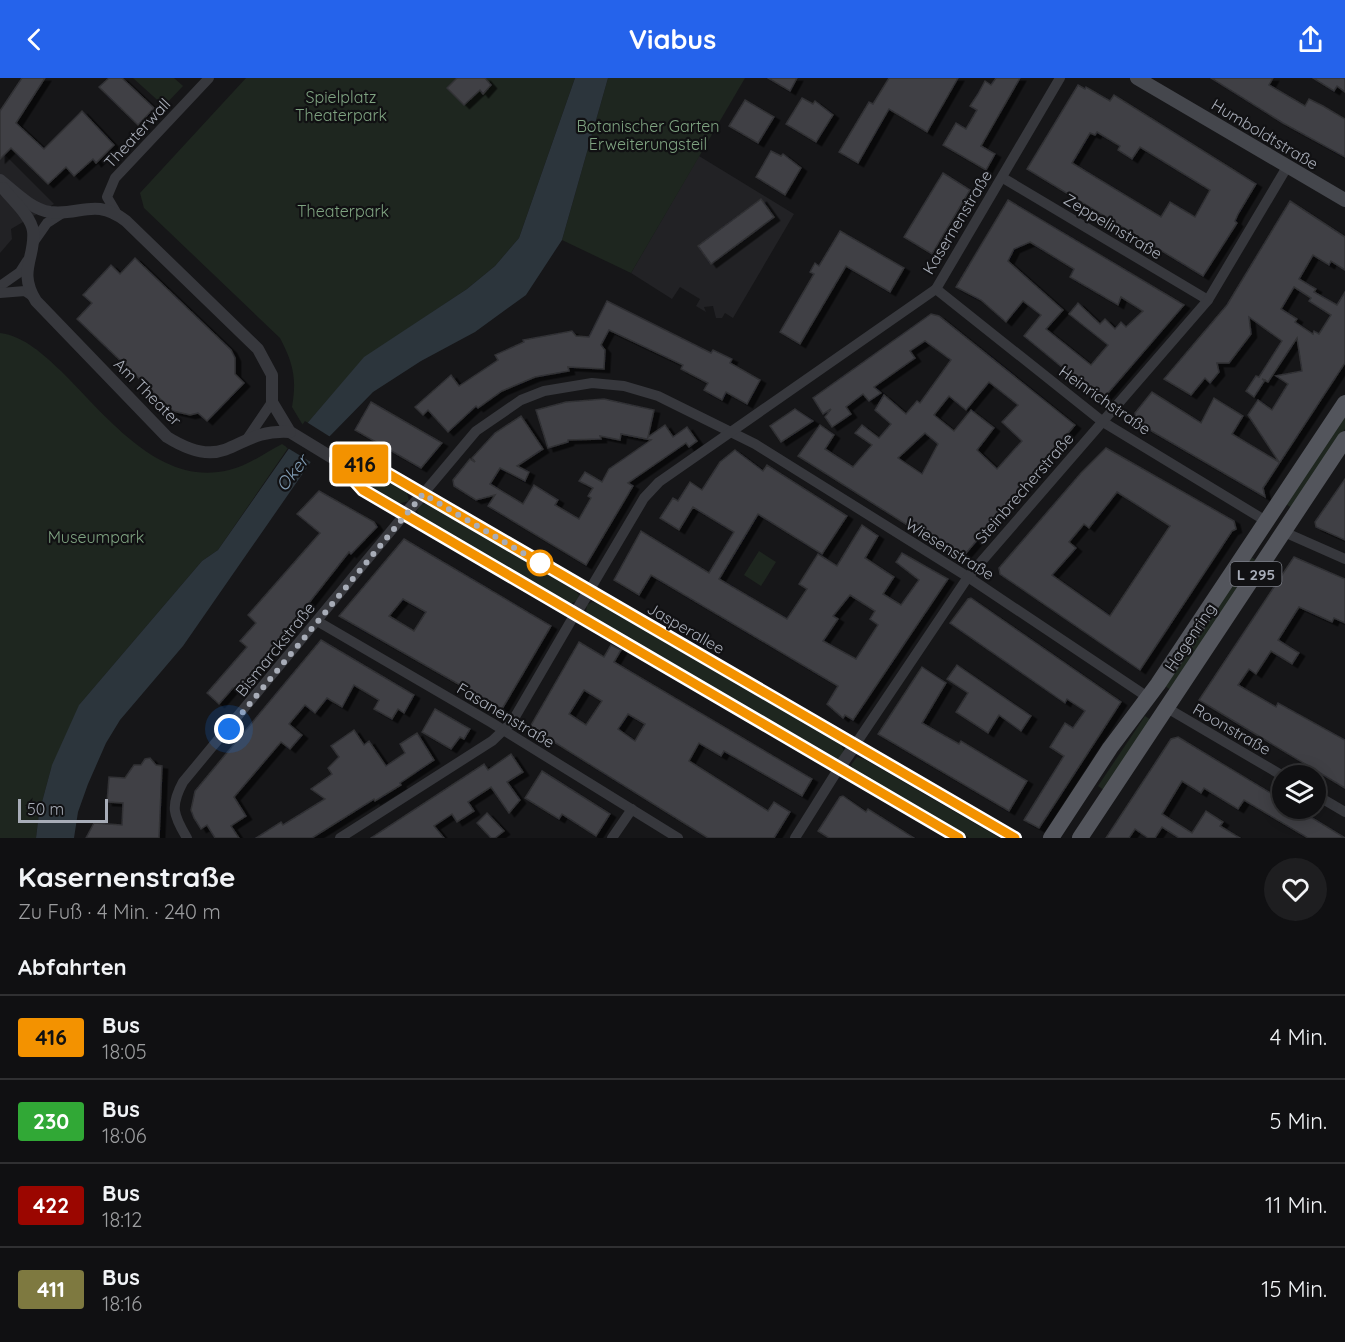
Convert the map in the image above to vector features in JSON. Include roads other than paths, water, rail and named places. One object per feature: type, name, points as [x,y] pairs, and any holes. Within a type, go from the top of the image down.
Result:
[{"type":"main road","name":"Humboldtstraße","points":[[1137,78],[1345,200]]},
{"type":"main road","name":"Hagenring","points":[[1051,838],[1110,748],[1149,698],[1345,403]]},
{"type":"main road","name":"Hagenring","points":[[1080,838],[1345,439]]},
{"type":"street","name":"Theaterwall","points":[[106,197],[115,178],[209,78]]},
{"type":"street","name":"Kasernenstraße","points":[[340,838],[492,741],[512,722],[651,489],[936,289],[1060,78]]},
{"type":"street","name":"Steinbrecherstraße","points":[[795,838],[839,768],[968,577],[1208,300],[1287,167]]},
{"type":"street","name":"Zeppelinstraße","points":[[1003,178],[1208,300]]},
{"type":"street","points":[[0,180],[36,208],[51,212],[64,212],[90,208],[117,214]]},
{"type":"street","points":[[0,185],[26,217],[33,230],[32,246]]},
{"type":"street","points":[[90,208],[106,197],[117,214],[258,349],[272,375],[272,402],[247,439]]},
{"type":"street","name":"Am Theater","points":[[64,212],[47,223],[32,246],[27,261],[27,279],[34,297],[49,316],[167,437],[187,449],[211,453],[235,448],[247,439]]},
{"type":"street","points":[[0,286],[20,272],[27,261]]},
{"type":"street","name":"Heinrichstraße","points":[[936,289],[1103,422],[1266,521]]},
{"type":"street","points":[[0,293],[25,291],[34,297]]},
{"type":"street","name":"Wiesenstraße","points":[[423,494],[476,431],[506,408],[544,391],[592,383],[624,386],[663,398],[761,448],[968,577],[1149,698]]},
{"type":"street","name":"Jasperallee","points":[[272,402],[290,432],[336,460],[363,490],[959,838]]},
{"type":"street","points":[[247,439],[264,432],[290,432]]},
{"type":"street","name":"Jasperallee","points":[[336,460],[375,468],[423,494],[1015,838]]},
{"type":"street","points":[[405,514],[423,494]]},
{"type":"street","name":"Bismarckstraße","points":[[187,838],[176,818],[173,806],[183,782],[405,514]]},
{"type":"street","points":[[1284,532],[1345,560]]},
{"type":"street","name":"Fasanenstraße","points":[[317,621],[503,730],[678,838]]},
{"type":"street","name":"Roonstraße","points":[[1167,708],[1272,770]]},
{"type":"street","points":[[1326,801],[1345,812]]},
{"type":"street","points":[[612,838],[632,809]]},
{"type":"water","name":"Oker","points":[[575,78],[608,78],[562,240],[526,295],[475,332],[421,361],[373,392],[326,440],[183,646],[120,720],[106,743],[88,784],[78,812],[74,838],[36,838],[39,813],[52,765],[79,705],[202,561],[218,550],[304,427],[364,357],[467,289],[495,266],[519,238]]},
{"type":"park label","name":"Spielplatz Theaterpark","points":[[341,106]]},
{"type":"park label","name":"Botanischer Garten Erweiterungsteil","points":[[648,135]]},
{"type":"park label","name":"Theaterpark","points":[[343,211]]},
{"type":"park label","name":"Museumpark","points":[[96,537]]}]
